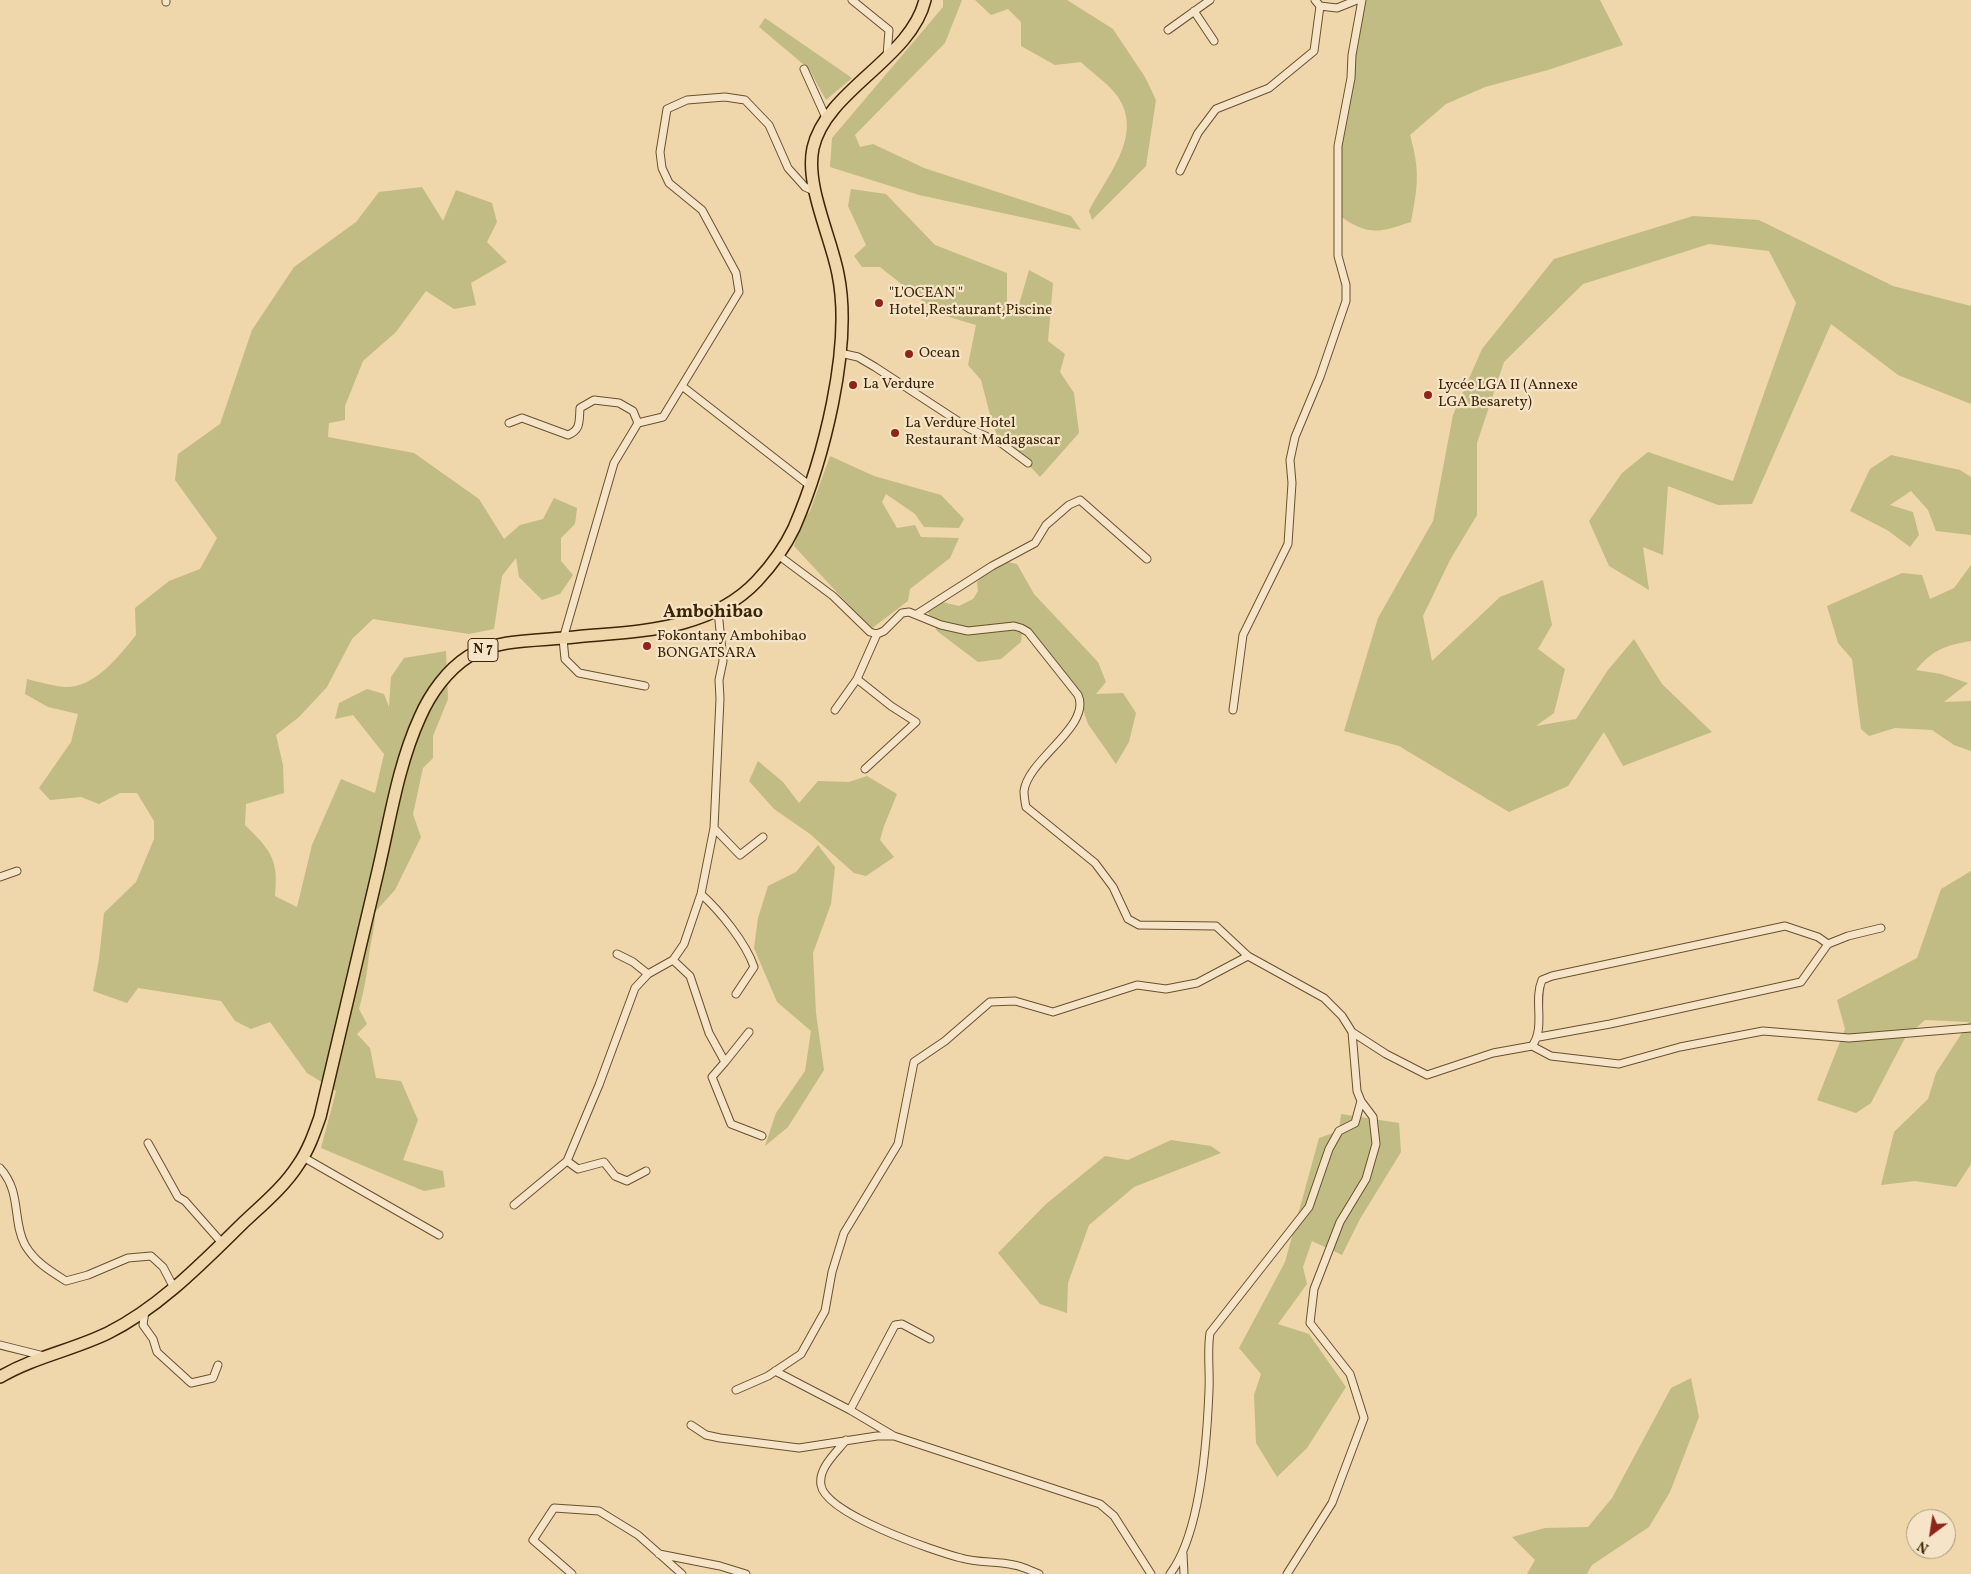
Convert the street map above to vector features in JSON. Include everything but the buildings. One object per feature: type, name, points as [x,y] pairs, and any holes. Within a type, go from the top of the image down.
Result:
[{"type":"main road","name":"N 7","points":[[0,1377],[44,1356],[108,1333],[145,1310],[222,1243],[276,1192],[303,1157],[320,1117],[395,795],[420,717],[441,682],[469,656],[488,648],[510,643],[563,639],[693,621],[718,611],[756,582],[778,555],[793,529],[822,447],[840,353],[842,326],[839,277],[812,175],[813,147],[817,136],[839,104],[915,25],[925,0]]},
{"type":"street","points":[[852,0],[889,30],[887,56]]},
{"type":"street","points":[[862,8],[865,0]]},
{"type":"street","points":[[1168,30],[1210,0]]},
{"type":"street","points":[[1180,170],[1198,133],[1216,109],[1269,88],[1314,50],[1317,3],[1337,8],[1356,0]]},
{"type":"street","points":[[1233,710],[1243,635],[1288,544],[1292,484],[1290,460],[1295,437],[1320,377],[1346,301],[1346,286],[1338,256],[1338,146],[1351,78],[1352,55],[1362,0]]},
{"type":"street","points":[[1194,12],[1214,40]]},
{"type":"street","points":[[804,69],[827,120]]},
{"type":"street","points":[[645,686],[579,672],[566,659],[563,639],[614,463],[638,423],[663,418],[739,292],[736,273],[702,210],[670,183],[662,168],[660,152],[667,109],[687,100],[725,97],[745,100],[769,125],[788,168],[805,187],[816,192]]},
{"type":"street","points":[[840,353],[858,357],[970,429],[1001,443],[1028,463]]},
{"type":"street","points":[[682,386],[809,485]]},
{"type":"street","points":[[509,423],[522,418],[568,435],[575,432],[579,426],[580,408],[594,400],[619,403],[633,411],[638,423]]},
{"type":"street","points":[[917,614],[992,566],[1035,543],[1046,525],[1069,505],[1080,500],[1147,559]]},
{"type":"street","points":[[778,555],[833,596],[870,632],[876,634],[884,632],[902,613],[917,614],[941,625],[968,631],[1014,626],[1028,632],[1078,695],[1082,703],[1078,716],[1030,776],[1024,790],[1026,806],[1095,863],[1113,887],[1128,919],[1139,925],[1216,926],[1248,956],[1324,998],[1342,1016],[1352,1032],[1386,1054],[1427,1075],[1493,1053],[1532,1046],[1551,1056],[1619,1064],[1680,1047],[1763,1031],[1849,1038],[1971,1028]]},
{"type":"street","points":[[514,1205],[567,1161],[599,1085],[635,988],[648,974],[673,960],[684,944],[701,894],[714,828],[720,699],[719,680],[723,661],[718,611]]},
{"type":"street","points":[[835,710],[857,679],[876,634]]},
{"type":"street","points":[[857,679],[916,722],[865,769]]},
{"type":"street","points":[[714,828],[740,856],[763,837]]},
{"type":"street","points":[[0,877],[17,871]]},
{"type":"street","points":[[701,894],[709,901],[749,952],[754,967],[736,994]]},
{"type":"street","points":[[1532,1046],[1539,1037],[1538,989],[1542,980],[1552,976],[1785,926],[1818,937],[1828,944]]},
{"type":"street","points":[[1539,1037],[1666,1012],[1801,982],[1828,944],[1848,936],[1881,928]]},
{"type":"street","points":[[617,954],[633,962],[648,974]]},
{"type":"street","points":[[736,1390],[775,1371],[800,1354],[825,1310],[832,1272],[844,1233],[898,1144],[914,1062],[945,1041],[990,1002],[1015,1001],[1053,1012],[1137,985],[1166,989],[1197,983],[1248,956]]},
{"type":"street","points":[[673,960],[690,976],[709,1033],[726,1062]]},
{"type":"street","points":[[750,1032],[712,1077],[731,1124],[762,1136]]},
{"type":"street","points":[[1287,1574],[1332,1503],[1364,1418],[1350,1374],[1310,1323],[1314,1289],[1340,1222],[1366,1179],[1376,1144],[1373,1117],[1361,1101],[1353,1062],[1352,1032]]},
{"type":"street","points":[[1170,1574],[1183,1554],[1193,1522],[1201,1483],[1209,1389],[1208,1347],[1210,1333],[1309,1207],[1329,1150],[1339,1131],[1354,1123],[1361,1101]]},
{"type":"street","points":[[148,1142],[178,1197],[185,1201],[222,1243]]},
{"type":"street","points":[[303,1157],[439,1235]]},
{"type":"street","points":[[567,1161],[578,1169],[604,1162],[615,1176],[627,1181],[646,1171]]},
{"type":"street","points":[[0,1168],[10,1179],[25,1244],[40,1265],[66,1281],[88,1275],[128,1258],[152,1256],[163,1267],[173,1286]]},
{"type":"street","points":[[145,1310],[143,1325],[153,1339],[157,1352],[191,1383],[214,1378],[218,1365]]},
{"type":"street","points":[[850,1410],[895,1325],[902,1324],[930,1339]]},
{"type":"street","points":[[0,1345],[44,1356]]},
{"type":"street","points":[[775,1371],[850,1410],[894,1436],[1100,1504],[1114,1516],[1152,1574]]},
{"type":"street","points":[[691,1425],[706,1434],[720,1438],[799,1448],[846,1440],[894,1436]]},
{"type":"street","points":[[846,1440],[823,1468],[821,1482],[821,1487],[830,1500],[844,1510],[862,1522],[961,1558],[1015,1565],[1039,1574]]},
{"type":"street","points":[[572,1574],[533,1540],[554,1508],[599,1511],[638,1535],[657,1554],[682,1574]]},
{"type":"street","points":[[657,1554],[720,1566],[746,1574]]},
{"type":"street","points":[[1183,1554],[1184,1574]]},
{"type":"shaded area","points":[[943,0],[962,0],[945,43],[855,135],[860,147],[873,144],[924,168],[1071,216],[1081,230],[919,195],[830,167],[832,138],[943,7]]},
{"type":"shaded area","points":[[975,0],[1067,0],[1113,29],[1145,77],[1156,100],[1146,166],[1092,220],[1089,211],[1113,170],[1125,141],[1127,126],[1125,112],[1118,97],[1081,62],[1055,65],[1021,46],[1021,22],[1008,9],[991,15]]},
{"type":"shaded area","points":[[1362,0],[1600,0],[1623,45],[1548,70],[1485,87],[1446,104],[1410,135],[1417,169],[1411,222],[1373,231],[1349,222],[1338,215],[1342,124]]},
{"type":"shaded area","points":[[765,18],[852,78],[826,100],[809,69],[759,27]]},
{"type":"shaded area","points":[[422,187],[443,221],[456,190],[492,203],[497,222],[487,242],[507,262],[471,283],[476,305],[454,309],[426,291],[396,332],[363,361],[345,406],[345,420],[329,423],[328,437],[414,453],[479,499],[504,539],[520,525],[543,519],[554,498],[577,508],[575,524],[561,538],[561,561],[573,575],[560,594],[542,600],[519,577],[516,558],[502,576],[494,629],[469,634],[373,619],[352,639],[327,687],[299,717],[276,735],[283,765],[284,793],[246,804],[245,825],[267,848],[274,863],[276,872],[275,896],[297,907],[312,845],[341,779],[375,793],[384,754],[353,715],[335,719],[339,703],[367,689],[384,694],[389,707],[391,677],[404,658],[446,651],[448,699],[433,736],[433,758],[423,768],[413,814],[421,837],[395,890],[375,912],[374,929],[359,1009],[367,1024],[357,1034],[370,1048],[376,1078],[401,1081],[418,1120],[403,1160],[443,1171],[445,1187],[424,1191],[321,1148],[336,1091],[307,1073],[270,1022],[251,1029],[235,1021],[221,1001],[138,988],[127,1003],[93,991],[104,913],[136,882],[154,839],[154,821],[137,793],[120,793],[99,804],[81,797],[50,800],[39,788],[71,742],[78,714],[48,707],[25,694],[27,679],[65,687],[76,686],[96,677],[114,661],[136,635],[135,608],[169,581],[200,569],[217,538],[175,480],[178,454],[220,424],[252,330],[294,267],[356,222],[379,192]]},
{"type":"shaded area","points":[[851,189],[886,194],[935,245],[1007,273],[1007,304],[1018,308],[1029,270],[1053,283],[1048,341],[1065,354],[1060,372],[1074,393],[1079,433],[1040,477],[1023,459],[1001,443],[993,426],[981,380],[968,365],[976,325],[939,314],[880,267],[862,267],[854,256],[866,245],[848,206]]},
{"type":"shaded area","points":[[1693,216],[1759,220],[1893,286],[1971,306],[1971,404],[1898,375],[1831,324],[1752,504],[1718,505],[1668,486],[1663,555],[1643,547],[1649,590],[1609,566],[1589,521],[1622,473],[1648,452],[1733,481],[1796,303],[1769,251],[1709,244],[1583,284],[1504,362],[1477,443],[1477,515],[1450,560],[1423,616],[1432,661],[1500,597],[1543,580],[1552,625],[1538,649],[1565,669],[1554,713],[1536,726],[1576,719],[1608,670],[1634,639],[1662,684],[1712,732],[1623,766],[1604,732],[1568,786],[1509,812],[1399,746],[1344,731],[1378,618],[1433,521],[1453,415],[1482,349],[1554,259]]},
{"type":"shaded area","points":[[1891,455],[1960,470],[1971,477],[1971,535],[1936,531],[1928,510],[1911,491],[1890,505],[1913,512],[1919,535],[1910,547],[1887,530],[1850,511],[1870,469]]},
{"type":"shaded area","points":[[830,456],[874,476],[941,495],[964,519],[959,528],[924,527],[915,514],[886,494],[882,502],[897,528],[915,525],[921,537],[959,538],[950,558],[910,589],[908,601],[871,629],[794,546],[799,527],[810,511]]},
{"type":"shaded area","points":[[998,560],[1017,564],[1034,594],[1098,662],[1106,682],[1096,694],[1123,693],[1136,713],[1129,742],[1116,764],[1088,724],[1080,701],[1023,624],[1021,642],[1001,659],[978,662],[937,631],[925,606],[942,602],[959,606],[973,599],[978,591],[977,582]]},
{"type":"shaded area","points":[[1971,565],[1971,641],[1954,644],[1934,653],[1916,670],[1941,674],[1968,683],[1944,702],[1971,701],[1971,751],[1954,745],[1932,730],[1895,728],[1869,736],[1861,729],[1852,659],[1838,643],[1827,606],[1902,573],[1922,575],[1930,599],[1954,588]]},
{"type":"shaded area","points":[[758,761],[783,782],[799,803],[818,781],[849,782],[867,776],[897,794],[880,840],[894,857],[866,876],[854,873],[810,834],[774,809],[749,781]]},
{"type":"shaded area","points":[[818,845],[835,867],[831,904],[813,953],[816,1013],[824,1070],[788,1127],[765,1146],[776,1113],[805,1071],[811,1031],[777,1002],[754,948],[758,918],[768,886],[796,872]]},
{"type":"shaded area","points":[[1971,871],[1971,1164],[1956,1187],[1915,1181],[1881,1185],[1894,1132],[1928,1099],[1936,1073],[1969,1022],[1925,1020],[1905,1038],[1871,1103],[1856,1113],[1817,1100],[1845,1029],[1837,1000],[1917,958],[1941,889]]},
{"type":"shaded area","points":[[1341,1114],[1399,1123],[1401,1152],[1360,1219],[1342,1255],[1312,1241],[1303,1267],[1307,1284],[1278,1324],[1309,1334],[1346,1387],[1307,1448],[1277,1477],[1256,1443],[1254,1395],[1261,1374],[1239,1348],[1285,1262],[1319,1138],[1339,1131]]},
{"type":"shaded area","points":[[1171,1140],[1211,1146],[1221,1153],[1134,1187],[1089,1225],[1068,1283],[1067,1313],[1040,1304],[998,1253],[1046,1204],[1105,1156],[1128,1160]]},
{"type":"shaded area","points":[[1691,1378],[1699,1417],[1670,1492],[1649,1527],[1592,1565],[1587,1574],[1527,1574],[1535,1560],[1512,1537],[1545,1528],[1588,1527],[1612,1498],[1671,1388]]},
{"type":"place","name":"\"L'OCEAN \" Hotel,Restaurant,Piscine","points":[[879,303]]},
{"type":"place","name":"Ocean","points":[[909,354]]},
{"type":"place","name":"La Verdure","points":[[853,385]]},
{"type":"place","name":"Lycée LGA II (Annexe LGA Besarety)","points":[[1428,395]]},
{"type":"place","name":"La Verdure Hotel Restaurant Madagascar","points":[[895,433]]},
{"type":"place","name":"Fokontany Ambohibao BONGATSARA","points":[[647,646]]},
{"type":"district","name":"Ambohibao","points":[[713,614]]}]
